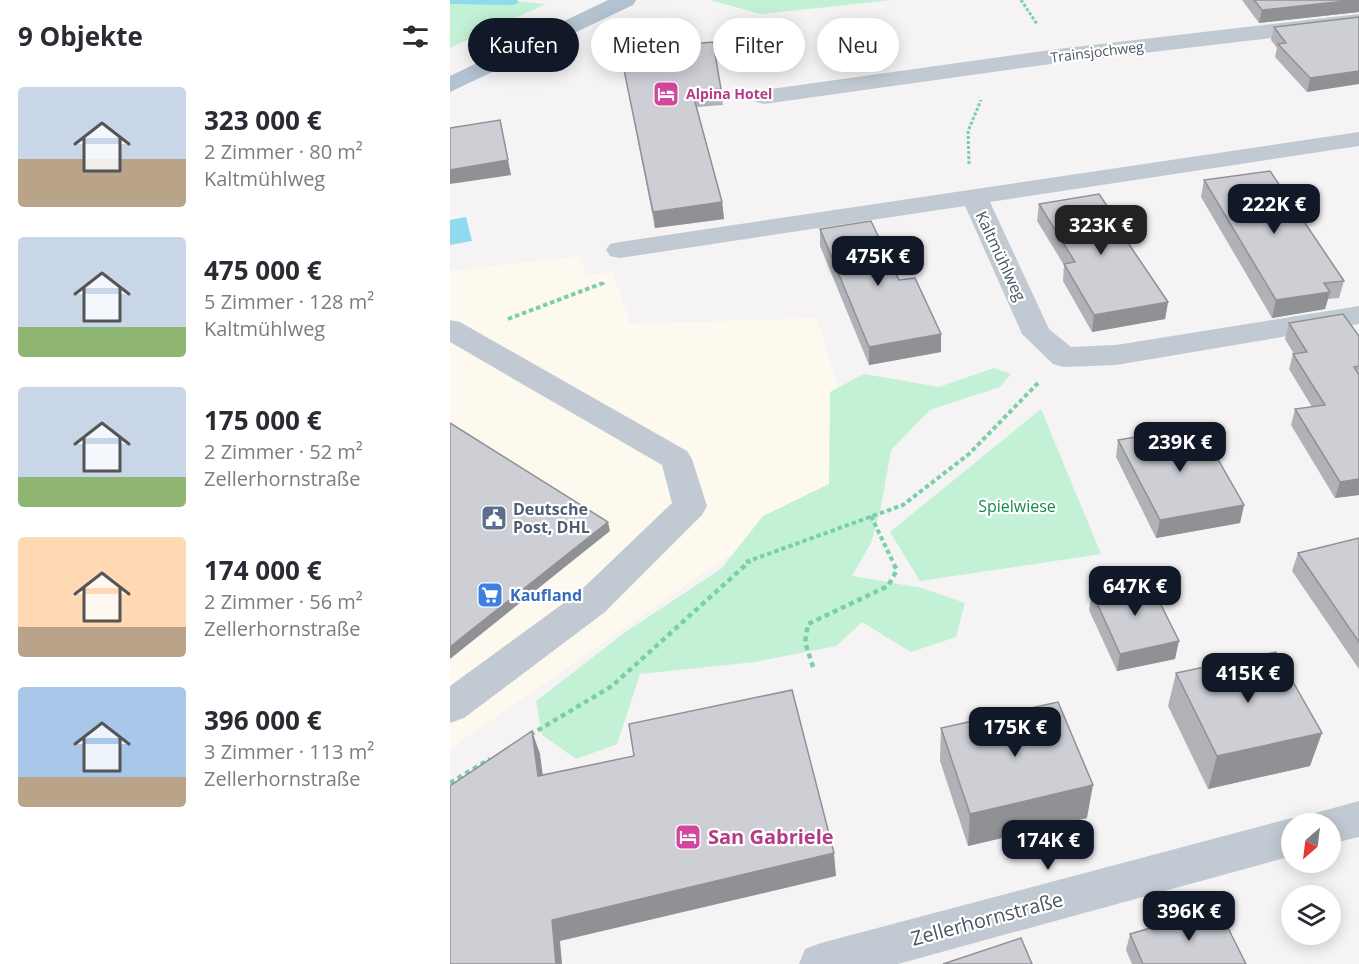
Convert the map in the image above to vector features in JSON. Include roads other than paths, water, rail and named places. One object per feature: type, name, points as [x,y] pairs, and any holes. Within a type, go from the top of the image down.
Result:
[{"type":"main road","points":[[450,64],[582,0]]},
{"type":"main road","points":[[450,85],[625,0]]},
{"type":"street","name":"Trainsjochweg","points":[[764,97],[998,65],[1359,21]]},
{"type":"street","name":"Kaltmühlweg","points":[[1359,139],[974,197],[1037,334],[1064,357],[1116,355],[1359,315]]},
{"type":"street","points":[[620,250],[974,197]]},
{"type":"street","points":[[450,707],[592,602],[690,506],[676,459],[456,333]]},
{"type":"street","points":[[1341,823],[1359,819]]},
{"type":"street","name":"Zellerhornstraße","points":[[821,964],[1281,840]]},
{"type":"water","points":[[466,217],[472,241],[450,245],[450,220]]},
{"type":"waterway","points":[[450,1],[514,2]]},
{"type":"place","name":"Alpina Hotel","points":[[666,94]]},
{"type":"place","name":"Deutsche Post, DHL","points":[[494,518]]},
{"type":"place","name":"Kaufland","points":[[490,595]]},
{"type":"place","name":"San Gabriele","points":[[688,837]]},
{"type":"park label","name":"Spielwiese","points":[[1017,506]]}]
